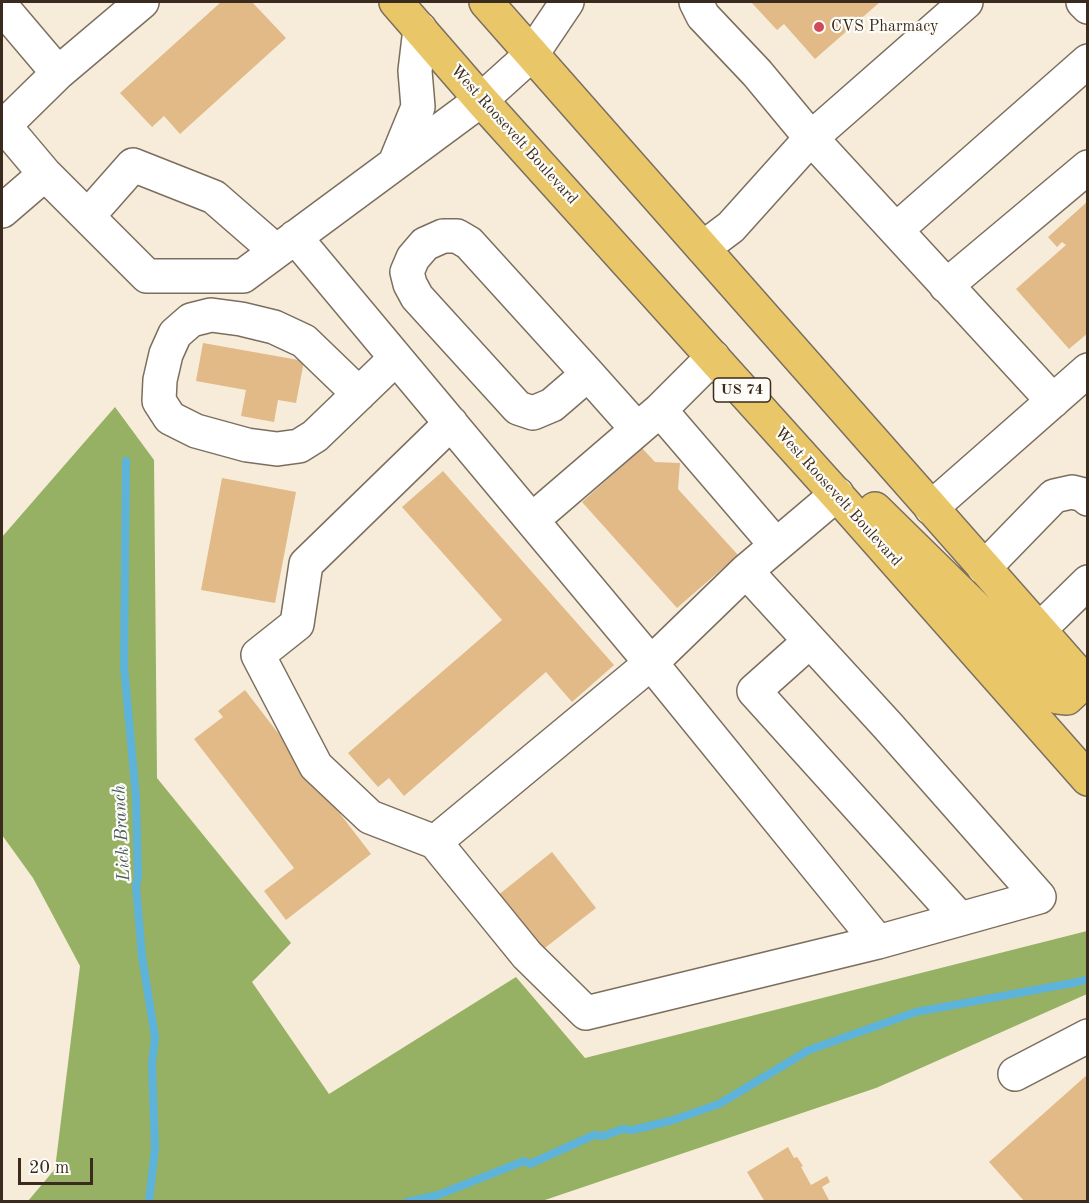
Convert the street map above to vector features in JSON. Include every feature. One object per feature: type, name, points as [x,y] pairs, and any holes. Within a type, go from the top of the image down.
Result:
[{"type":"highway","name":"West Roosevelt Boulevard","points":[[396,2],[481,100],[1083,765]]},
{"type":"highway","points":[[486,2],[930,508],[1086,682],[1067,698],[1058,697],[981,613],[859,493],[784,436]]},
{"type":"street","points":[[142,2],[58,73],[3,125],[45,174],[147,276],[243,276],[481,100],[532,54],[567,2]]},
{"type":"street","points":[[696,2],[703,16],[757,73],[811,138],[1053,401]]},
{"type":"street","points":[[703,248],[731,227],[811,138],[966,2]]},
{"type":"street","points":[[1083,2],[1088,7]]},
{"type":"street","points":[[2,7],[58,73]]},
{"type":"street","points":[[395,163],[418,107],[415,71],[420,29]]},
{"type":"street","points":[[896,230],[1088,62]]},
{"type":"street","points":[[87,216],[134,165],[214,197],[286,244],[396,358],[651,663],[878,942]]},
{"type":"street","points":[[946,286],[1088,167]]},
{"type":"street","points":[[2,211],[45,174]]},
{"type":"street","points":[[588,374],[552,405],[533,413],[518,408],[417,297],[407,272],[412,258],[425,244],[443,236],[457,236],[469,243],[588,374],[648,419],[776,545]]},
{"type":"street","points":[[359,394],[304,341],[274,327],[211,315],[191,320],[175,334],[166,354],[160,380],[159,401],[170,418],[196,431],[247,445],[277,449],[299,446],[315,436],[359,394],[396,358]]},
{"type":"street","points":[[532,520],[648,419],[713,357]]},
{"type":"street","points":[[930,508],[1088,370]]},
{"type":"street","points":[[451,423],[306,564],[297,624],[258,655],[316,766],[370,817],[435,842],[527,955],[586,1013],[878,942],[1039,897],[888,726],[746,571]]},
{"type":"street","points":[[984,568],[1054,496],[1072,492],[1084,495],[1088,499]]},
{"type":"street","points":[[435,842],[651,663],[746,571],[837,495]]},
{"type":"street","points":[[1039,630],[1088,582]]},
{"type":"street","points":[[810,641],[754,691],[960,919]]},
{"type":"street","points":[[1015,1074],[1088,1036]]},
{"type":"green space","points":[[115,407],[154,460],[157,778],[291,943],[252,982],[329,1094],[516,977],[585,1058],[1087,931],[1087,994],[876,1088],[542,1201],[28,1201],[55,1169],[80,966],[33,878],[2,835],[2,537]]},
{"type":"building","points":[[221,2],[252,2],[286,38],[180,134],[164,116],[152,127],[120,93]]},
{"type":"building","name":"CVS Pharmacy","points":[[751,2],[880,2],[815,59],[784,24],[777,30]]},
{"type":"building","points":[[1088,201],[1088,333],[1069,349],[1016,289],[1066,245],[1062,242],[1057,247],[1048,237]]},
{"type":"building","points":[[203,343],[304,361],[296,403],[278,400],[274,422],[241,416],[246,390],[196,381]]},
{"type":"building","points":[[642,448],[655,462],[680,463],[678,489],[738,555],[677,608],[582,502]]},
{"type":"building","points":[[443,471],[614,665],[572,702],[546,672],[404,796],[389,778],[378,787],[348,753],[502,620],[402,507]]},
{"type":"building","points":[[222,478],[296,492],[275,603],[201,590]]},
{"type":"building","points":[[245,690],[371,854],[286,920],[264,891],[294,868],[194,739],[223,717],[218,711]]},
{"type":"building","points":[[552,852],[596,908],[541,951],[497,896]]},
{"type":"building","points":[[1088,1074],[1088,1202],[1025,1202],[989,1162]]},
{"type":"building","points":[[788,1147],[794,1158],[797,1157],[803,1166],[801,1167],[811,1185],[827,1176],[830,1182],[822,1187],[830,1202],[765,1202],[747,1172]]},
{"type":"waterway","name":"Lick Branch","points":[[126,461],[124,666],[136,797],[138,877],[136,886],[142,956],[155,1037],[152,1064],[155,1148],[149,1202]]},
{"type":"waterway","points":[[407,1202],[438,1195],[524,1161],[530,1164],[594,1135],[603,1136],[623,1129],[632,1130],[670,1121],[719,1104],[809,1050],[916,1012],[1088,979]]},
{"type":"place","name":"CVS Pharmacy","points":[[819,27]]}]
